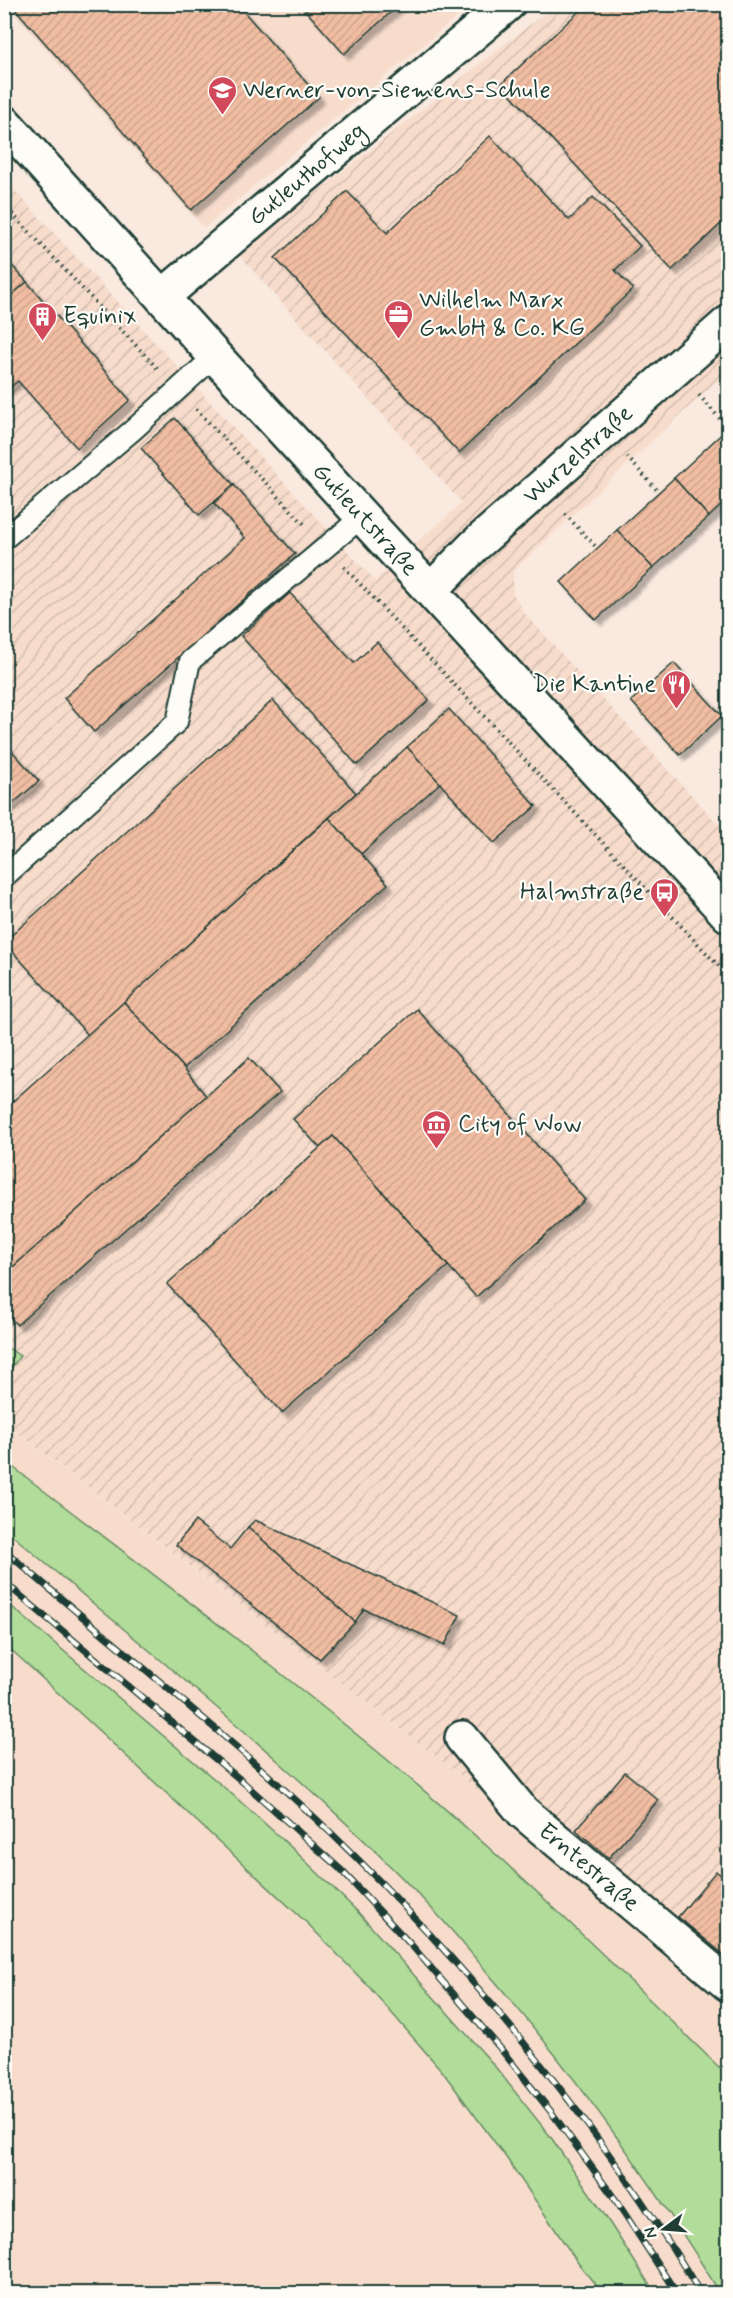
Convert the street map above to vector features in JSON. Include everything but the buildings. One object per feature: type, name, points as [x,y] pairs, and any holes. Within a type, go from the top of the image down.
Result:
[{"type":"street","name":"Gutleuthofweg","points":[[162,297],[508,4]]},
{"type":"street","name":"Gutleutstraße","points":[[4,122],[215,356],[729,915]]},
{"type":"street","name":"Wurzelstraße","points":[[431,590],[474,546],[729,323]]},
{"type":"street","name":"Erntestraße","points":[[462,1738],[523,1812],[729,1984]]},
{"type":"lane","points":[[4,540],[215,356]]},
{"type":"lane","points":[[4,877],[177,722],[190,661],[363,516]]},
{"type":"path","points":[[4,205],[729,976]]},
{"type":"path","points":[[696,392],[728,429]]},
{"type":"path","points":[[626,457],[659,492]]},
{"type":"path","points":[[564,513],[597,548]]},
{"type":"shaded area","name":"Werner-von-Siemens-Schule","points":[[7,5],[471,5],[204,228]]},
{"type":"shaded area","points":[[555,5],[728,5],[728,370],[513,571],[513,594],[525,614],[728,835],[728,2005],[460,1775],[5,1423],[5,1376],[20,1356],[5,1346],[5,180],[375,581],[462,503],[238,254]]},
{"type":"shaded area","points":[[4,1423],[460,1775],[728,2005],[728,2293],[5,2293]]},
{"type":"green space","points":[[5,1346],[20,1356],[5,1376]]},
{"type":"green space","points":[[5,1461],[286,1677],[424,1790],[556,1910],[728,2076],[728,2293],[720,2293],[667,2209],[581,2088],[519,2010],[435,1912],[385,1860],[279,1762],[5,1529]]},
{"type":"green space","points":[[5,1601],[233,1795],[357,1911],[493,2064],[550,2136],[655,2293],[602,2293],[578,2263],[505,2156],[442,2071],[370,1988],[308,1924],[5,1644]]},
{"type":"railway","points":[[4,1550],[292,1796],[434,1938],[531,2052],[577,2111],[621,2171],[701,2294]]},
{"type":"railway","points":[[4,1582],[243,1782],[340,1869],[413,1947],[500,2048],[552,2113],[615,2199],[677,2294]]},
{"type":"place","name":"Werner-von-Siemens-Schule","points":[[222,116]]},
{"type":"place","name":"Wilhelm Marx GmbH & Co. KG","points":[[398,340]]},
{"type":"place","name":"Equinix","points":[[42,342]]},
{"type":"place","name":"Die Kantine","points":[[677,710]]},
{"type":"place","name":"Halmstraße","points":[[665,918]]},
{"type":"place","name":"City of Wow","points":[[437,1150]]}]
